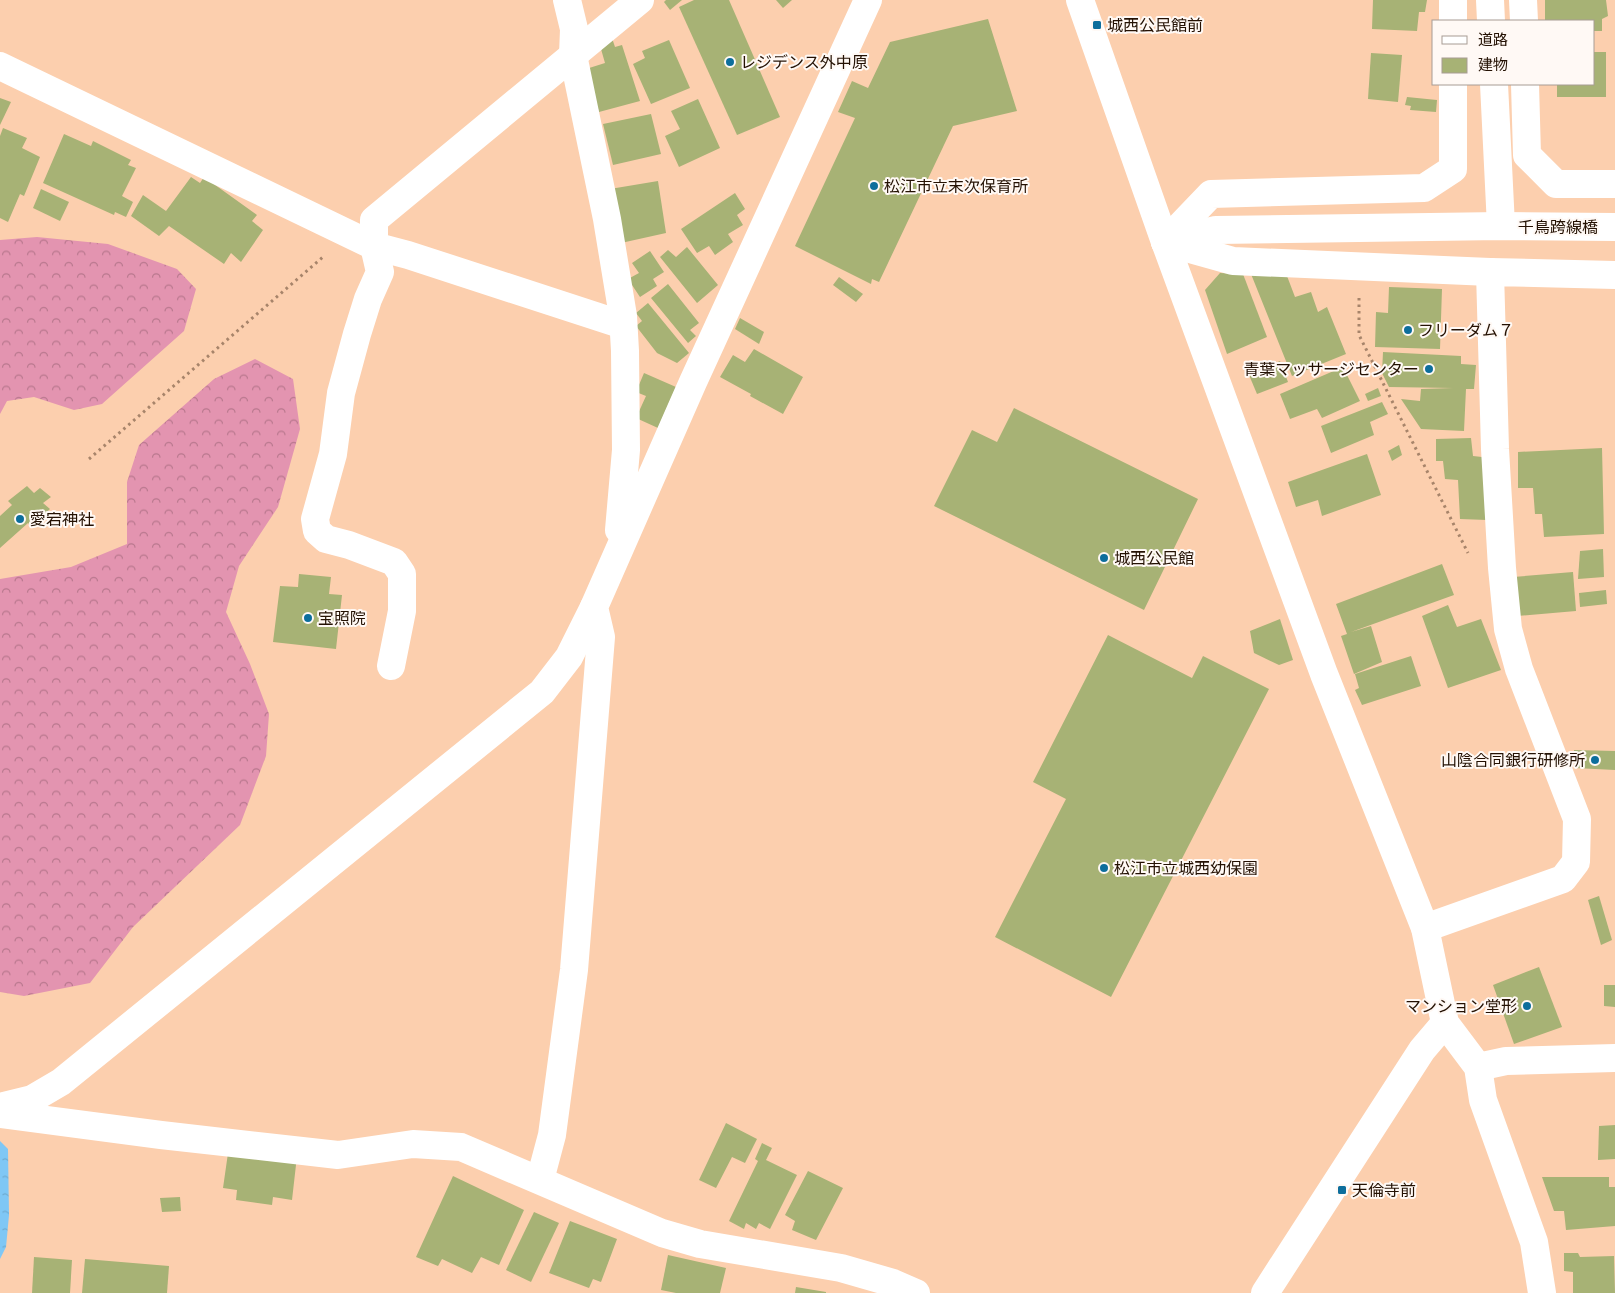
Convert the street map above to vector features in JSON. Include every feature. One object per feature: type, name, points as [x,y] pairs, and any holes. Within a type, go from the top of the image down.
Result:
[{"type":"street","points":[[567,0],[574,29],[573,56],[607,219],[623,325],[626,450],[617,554]]},
{"type":"street","points":[[391,666],[402,611],[402,574],[394,562],[326,539],[317,531],[315,519],[333,454],[343,385],[365,308],[380,272],[374,246],[374,220],[640,0]]},
{"type":"street","points":[[0,1107],[32,1099],[61,1082],[542,692],[569,657],[594,607],[697,373],[868,0]]},
{"type":"street","points":[[1080,0],[1165,242],[1324,674],[1425,928],[1445,1023],[1478,1067],[1483,1100],[1534,1242],[1542,1293]]},
{"type":"street","points":[[1453,0],[1453,20]]},
{"type":"street","points":[[1490,0],[1491,20]]},
{"type":"street","points":[[1523,0],[1524,20]]},
{"type":"street","points":[[0,66],[374,246],[408,255],[623,325]]},
{"type":"street","points":[[1165,242],[1211,194],[1424,188],[1452,169],[1453,85]]},
{"type":"street","points":[[1494,85],[1501,226]]},
{"type":"street","points":[[1525,85],[1527,155],[1556,184],[1615,184]]},
{"type":"street","name":"千鳥跨線橋","points":[[1165,242],[1216,230],[1501,226],[1615,227]]},
{"type":"street","points":[[1165,242],[1232,261],[1490,272],[1615,275]]},
{"type":"street","points":[[1425,928],[1563,879],[1576,862],[1577,819],[1519,669],[1508,629],[1502,568],[1495,449],[1490,272]]},
{"type":"street","points":[[540,1180],[552,1135],[574,970],[601,637],[594,607]]},
{"type":"street","points":[[1265,1293],[1422,1050],[1445,1023]]},
{"type":"street","points":[[1478,1067],[1506,1061],[1615,1058]]},
{"type":"street","points":[[0,1114],[338,1155],[413,1144],[461,1147],[662,1233],[700,1244],[841,1268],[893,1283],[916,1293]]},
{"type":"path","points":[[89,459],[294,284],[348,234]]},
{"type":"path","points":[[1360,267],[1359,335],[1475,567],[1502,568]]},
{"type":"green space","points":[[37,237],[108,244],[177,269],[196,289],[184,331],[102,404],[74,410],[34,397],[7,401],[0,414],[0,240]]},
{"type":"green space","points":[[255,359],[293,379],[300,429],[278,507],[239,566],[226,612],[250,664],[269,714],[266,756],[240,825],[133,927],[90,983],[24,996],[0,992],[0,579],[71,567],[127,544],[127,482],[139,445],[214,379]]},
{"type":"water","points":[[0,1141],[8,1149],[9,1215],[6,1247],[0,1259]]},
{"type":"building","points":[[666,0],[682,0],[670,10],[664,2]]},
{"type":"building","name":"レジデンス外中原","points":[[694,0],[729,0],[780,117],[737,135],[679,7]]},
{"type":"building","points":[[776,0],[792,0],[783,8]]},
{"type":"building","points":[[1373,0],[1427,0],[1425,12],[1419,12],[1417,31],[1372,29]]},
{"type":"building","points":[[1545,0],[1606,0],[1608,16],[1602,19],[1602,31],[1595,31],[1595,20],[1545,20]]},
{"type":"building","name":"松江市立末次保育所","points":[[988,19],[1017,111],[953,126],[879,282],[872,279],[871,284],[795,246],[855,118],[838,112],[852,81],[868,88],[890,42]]},
{"type":"building","points":[[612,38],[615,47],[622,45],[640,101],[599,112],[586,69],[605,63],[601,49]]},
{"type":"building","points":[[669,40],[690,88],[651,104],[633,64],[645,58],[642,51]]},
{"type":"building","points":[[1595,52],[1606,52],[1606,97],[1557,97],[1557,85],[1595,85]]},
{"type":"building","points":[[1371,53],[1402,55],[1398,102],[1368,99]]},
{"type":"building","points":[[1407,97],[1437,100],[1436,112],[1410,110],[1411,106],[1405,105]]},
{"type":"building","points":[[0,98],[11,102],[0,125]]},
{"type":"building","points":[[698,99],[720,148],[679,167],[665,136],[680,129],[671,111]]},
{"type":"building","points":[[651,114],[661,154],[613,165],[603,124]]},
{"type":"building","points":[[3,128],[27,138],[22,148],[40,157],[24,196],[20,194],[8,222],[0,218],[0,136]]},
{"type":"building","points":[[64,134],[91,146],[93,141],[131,160],[128,165],[136,168],[122,196],[133,202],[126,217],[115,212],[114,215],[43,183]]},
{"type":"building","points":[[191,177],[200,183],[204,177],[257,215],[252,221],[263,230],[241,262],[231,253],[224,264],[169,226],[159,236],[131,216],[143,195],[166,211]]},
{"type":"building","points":[[658,181],[666,233],[621,243],[610,189]]},
{"type":"building","points":[[41,189],[69,202],[60,221],[33,208]]},
{"type":"building","points":[[735,193],[745,209],[737,215],[743,225],[728,234],[733,242],[715,255],[709,246],[697,253],[681,229]]},
{"type":"building","points":[[687,247],[718,285],[697,303],[660,257],[668,250],[676,257]]},
{"type":"building","points":[[650,251],[664,272],[653,279],[657,286],[640,297],[628,279],[639,273],[632,263]]},
{"type":"building","points":[[1220,273],[1243,274],[1267,337],[1227,354],[1205,290]]},
{"type":"building","points":[[1251,274],[1287,276],[1295,297],[1311,292],[1318,312],[1327,307],[1346,354],[1292,376]]},
{"type":"building","points":[[839,277],[863,294],[856,302],[833,285]]},
{"type":"building","points":[[668,284],[699,323],[690,330],[696,336],[688,343],[651,298]]},
{"type":"building","name":"フリーダム７","points":[[1389,287],[1442,289],[1440,349],[1375,347],[1376,312],[1388,313]]},
{"type":"building","points":[[648,303],[689,353],[677,363],[657,353],[636,326],[642,321],[636,313]]},
{"type":"building","points":[[740,318],[764,332],[759,344],[735,329]]},
{"type":"building","points":[[754,349],[803,377],[783,414],[720,377],[733,355],[745,362]]},
{"type":"building","points":[[1383,352],[1461,356],[1461,364],[1476,365],[1474,389],[1466,389],[1464,431],[1421,429],[1401,399],[1420,401],[1421,389],[1453,388],[1389,387],[1382,373]]},
{"type":"building","points":[[1280,361],[1288,382],[1257,394],[1249,375]]},
{"type":"building","points":[[1343,367],[1360,401],[1322,418],[1317,409],[1290,419],[1280,394]]},
{"type":"building","points":[[644,373],[676,387],[658,428],[636,418],[646,396],[636,392]]},
{"type":"building","points":[[1378,388],[1381,396],[1368,401],[1365,394]]},
{"type":"building","points":[[1382,402],[1388,414],[1370,422],[1374,435],[1331,453],[1321,426]]},
{"type":"building","name":"城西公民館","points":[[1014,408],[1198,499],[1144,610],[934,506],[972,430],[997,442]]},
{"type":"building","points":[[1471,438],[1473,456],[1482,457],[1487,520],[1460,519],[1458,480],[1445,479],[1443,461],[1436,461],[1436,439]]},
{"type":"building","points":[[1399,445],[1402,455],[1392,461],[1388,451]]},
{"type":"building","points":[[1602,448],[1604,534],[1544,537],[1542,514],[1535,514],[1533,488],[1518,488],[1518,452]]},
{"type":"building","points":[[1367,454],[1381,495],[1322,516],[1318,500],[1296,507],[1288,482]]},
{"type":"building","name":"愛宕神社","points":[[27,486],[34,493],[40,488],[51,497],[43,503],[50,509],[31,526],[28,523],[0,548],[0,516],[12,505],[8,501]]},
{"type":"building","points":[[1603,549],[1604,577],[1578,579],[1580,551]]},
{"type":"building","points":[[1442,564],[1454,595],[1351,632],[1371,626],[1382,662],[1354,674],[1341,636],[1347,634],[1336,604]]},
{"type":"building","points":[[1573,572],[1576,611],[1517,616],[1513,577]]},
{"type":"building","name":"宝照院","points":[[299,574],[331,577],[329,594],[342,595],[336,649],[273,642],[280,586],[298,587]]},
{"type":"building","points":[[1606,590],[1607,604],[1580,607],[1579,593]]},
{"type":"building","points":[[1448,605],[1457,627],[1481,619],[1501,670],[1448,688],[1422,616]]},
{"type":"building","points":[[1280,619],[1293,660],[1279,665],[1254,653],[1250,631]]},
{"type":"building","name":"松江市立城西幼保園","points":[[1108,635],[1192,678],[1203,656],[1269,689],[1111,997],[995,937],[1066,799],[1033,782]]},
{"type":"building","points":[[1411,656],[1421,686],[1362,705],[1355,690],[1359,688],[1355,674]]},
{"type":"building","name":"山陰合同銀行研修所","points":[[1574,750],[1615,751],[1615,770],[1575,768]]},
{"type":"building","points":[[1599,896],[1612,940],[1601,945],[1588,900]]},
{"type":"building","name":"マンション堂形","points":[[1539,967],[1562,1027],[1514,1044],[1493,985]]},
{"type":"building","points":[[1604,985],[1615,985],[1615,1007],[1604,1006]]},
{"type":"building","points":[[726,1123],[757,1139],[745,1163],[732,1157],[716,1188],[699,1180]]},
{"type":"building","points":[[1615,1125],[1615,1159],[1598,1160],[1599,1126]]},
{"type":"building","points":[[762,1143],[772,1148],[766,1160],[797,1175],[770,1229],[759,1223],[756,1229],[746,1223],[744,1229],[729,1221],[758,1161],[755,1159]]},
{"type":"building","points":[[229,1146],[297,1156],[292,1200],[273,1197],[272,1205],[236,1200],[237,1190],[223,1188]]},
{"type":"building","points":[[808,1171],[843,1188],[816,1240],[792,1230],[795,1221],[785,1215]]},
{"type":"building","points":[[453,1176],[524,1210],[499,1265],[481,1257],[472,1273],[442,1259],[438,1266],[416,1257]]},
{"type":"building","points":[[1542,1177],[1609,1177],[1609,1187],[1615,1187],[1615,1226],[1566,1230],[1564,1211],[1554,1211]]},
{"type":"building","points":[[180,1197],[181,1211],[162,1212],[160,1198]]},
{"type":"building","points":[[534,1212],[559,1223],[531,1282],[506,1270]]},
{"type":"building","points":[[570,1221],[617,1239],[601,1282],[593,1279],[589,1288],[549,1273]]},
{"type":"building","points":[[1564,1253],[1578,1253],[1580,1257],[1614,1256],[1615,1293],[1573,1293],[1573,1272],[1564,1271]]},
{"type":"building","points":[[668,1255],[726,1268],[720,1293],[676,1293],[661,1290]]},
{"type":"building","points":[[34,1257],[72,1260],[70,1293],[32,1293]]},
{"type":"building","points":[[85,1259],[169,1266],[167,1293],[82,1293]]},
{"type":"building","points":[[796,1287],[826,1292],[826,1293],[795,1293]]},
{"type":"place","name":"城西公民館前","points":[[1097,25]]},
{"type":"place","name":"レジデンス外中原","points":[[730,62]]},
{"type":"place","name":"松江市立末次保育所","points":[[874,186]]},
{"type":"place","name":"フリーダム７","points":[[1408,330]]},
{"type":"place","name":"青葉マッサージセンター","points":[[1429,369]]},
{"type":"place","name":"愛宕神社","points":[[20,519]]},
{"type":"place","name":"城西公民館","points":[[1104,558]]},
{"type":"place","name":"宝照院","points":[[308,618]]},
{"type":"place","name":"山陰合同銀行研修所","points":[[1595,760]]},
{"type":"place","name":"松江市立城西幼保園","points":[[1104,868]]},
{"type":"place","name":"マンション堂形","points":[[1527,1006]]},
{"type":"place","name":"天倫寺前","points":[[1342,1190]]}]
